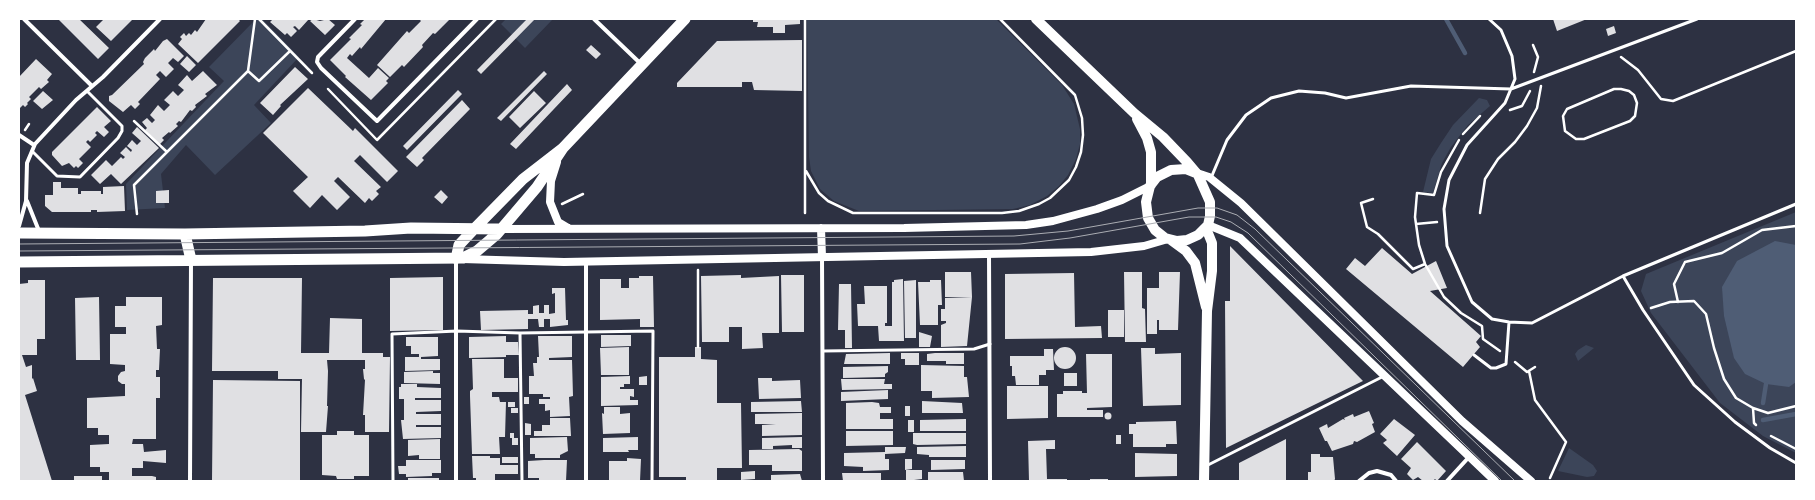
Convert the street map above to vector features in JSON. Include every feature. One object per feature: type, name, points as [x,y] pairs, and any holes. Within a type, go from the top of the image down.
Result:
[{"type":"highway","points":[[456,259],[459,247],[474,229],[523,179],[561,150],[685,19]]},
{"type":"highway","points":[[19,262],[456,259],[465,257],[477,251],[500,229],[537,188],[561,150]]},
{"type":"highway","points":[[19,233],[185,234],[365,231],[411,228],[500,229]]},
{"type":"highway","points":[[185,234],[191,260]]},
{"type":"main road","points":[[456,259],[514,262],[1091,252],[1144,246],[1169,240],[1187,240],[1198,235],[1207,226],[1210,216],[1210,202],[1196,173],[1163,137],[1134,113],[1036,19]]},
{"type":"main road","points":[[1134,113],[1150,144],[1152,166],[1151,185],[1146,202],[1148,218],[1155,230],[1189,254],[1195,263],[1207,311]]},
{"type":"main road","points":[[561,150],[551,181],[550,202],[558,222],[570,229]]},
{"type":"main road","points":[[500,229],[821,228],[980,226],[1043,223],[1115,203],[1151,185],[1157,177],[1171,170],[1186,169],[1211,178],[1241,203],[1462,421],[1531,481]]},
{"type":"main road","points":[[1204,481],[1207,311],[1211,287],[1212,248],[1207,226]]},
{"type":"main road","points":[[1207,226],[1240,238],[1495,481]]},
{"type":"main road","points":[[821,228],[822,257]]},
{"type":"street","points":[[24,19],[92,86]]},
{"type":"street","points":[[19,226],[26,200],[27,166],[34,145],[160,19]]},
{"type":"street","points":[[355,19],[318,57],[317,62],[321,68],[377,121],[477,19]]},
{"type":"street","points":[[594,19],[641,65]]},
{"type":"street","points":[[19,135],[34,145]]},
{"type":"street","points":[[26,200],[41,233]]},
{"type":"street","points":[[988,254],[990,344],[990,481]]},
{"type":"street","points":[[822,257],[823,481]]},
{"type":"street","points":[[456,259],[456,481]]},
{"type":"street","points":[[190,481],[191,260]]},
{"type":"street","points":[[586,261],[586,481]]},
{"type":"street","points":[[1447,481],[1470,456]]},
{"type":"street","points":[[1359,481],[1369,473],[1377,471],[1391,475],[1396,481]]},
{"type":"lane","points":[[1489,19],[1501,30],[1512,56],[1515,79],[1505,103],[1467,145],[1449,180],[1444,209],[1447,246],[1472,302],[1492,318],[1509,322],[1532,322],[1622,276],[1796,204]]},
{"type":"lane","points":[[1211,178],[1227,140],[1246,115],[1271,98],[1299,91],[1325,93],[1346,98],[1411,86],[1512,89],[1697,19]]},
{"type":"lane","points":[[31,151],[57,176],[78,177],[82,176],[113,143],[123,128],[87,91]]},
{"type":"lane","points":[[1622,276],[1643,310],[1694,385],[1735,422],[1770,448],[1796,463]]},
{"type":"lane","points":[[1474,355],[1492,368],[1506,364],[1509,322]]},
{"type":"lane","points":[[393,481],[392,334],[457,331],[520,333],[653,331],[652,481]]},
{"type":"lane","points":[[520,333],[522,481]]},
{"type":"lane","points":[[823,351],[974,349],[990,344]]},
{"type":"lane","points":[[1204,468],[1384,376]]},
{"type":"path","points":[[137,214],[134,185],[248,70],[255,19]]},
{"type":"path","points":[[259,19],[313,74]]},
{"type":"path","points":[[805,19],[805,213]]},
{"type":"path","points":[[806,171],[819,193],[828,201],[853,213],[1002,213],[1019,211],[1039,204],[1050,198],[1069,180],[1076,167],[1081,152],[1083,135],[1082,118],[1075,95],[1000,19]]},
{"type":"path","points":[[248,70],[259,81],[290,51]]},
{"type":"path","points":[[1613,51],[1638,70],[1661,99],[1673,101],[1796,51]]},
{"type":"path","points":[[1480,213],[1485,179],[1498,159],[1515,142],[1527,126],[1537,108],[1542,77]]},
{"type":"path","points":[[1621,88],[1629,91],[1634,96],[1637,103],[1635,116],[1630,121],[1584,139],[1576,139],[1565,131],[1563,116],[1567,109],[1621,88]]},
{"type":"path","points":[[134,121],[167,152]]},
{"type":"path","points":[[1373,199],[1361,203],[1366,227],[1378,234],[1413,269],[1425,264],[1444,297],[1461,313],[1482,326],[1483,339],[1527,372],[1536,367]]},
{"type":"path","points":[[1416,224],[1445,221]]},
{"type":"path","points":[[1678,302],[1674,284],[1685,262],[1722,252],[1762,230],[1796,226]]},
{"type":"path","points":[[698,270],[698,348]]},
{"type":"path","points":[[1643,310],[1670,302],[1694,301],[1706,314],[1714,348],[1724,380],[1736,398],[1752,408],[1768,413],[1796,406]]},
{"type":"path","points":[[1529,371],[1535,400],[1566,442],[1550,478]]},
{"type":"path","points":[[1752,408],[1754,423],[1759,428]]},
{"type":"path","points":[[1764,433],[1796,449]]},
{"type":"shaded area","points":[[256,19],[262,19],[299,57],[254,105],[271,123],[215,175],[186,145],[161,174],[165,208],[127,210],[126,184],[224,81],[209,67]]},
{"type":"shaded area","points":[[506,19],[553,19],[525,48],[501,24]]},
{"type":"shaded area","points":[[807,19],[996,19],[1062,85],[1074,104],[1080,129],[1080,144],[1076,159],[1068,175],[1059,186],[1047,196],[1030,205],[1013,209],[859,211],[834,201],[820,189],[811,171],[809,157]]},
{"type":"shaded area","points":[[1479,98],[1487,100],[1490,106],[1468,125],[1451,147],[1442,163],[1433,193],[1423,192],[1431,159],[1453,125]]},
{"type":"shaded area","points":[[1796,212],[1796,453],[1763,436],[1720,403],[1651,313],[1641,291],[1646,274]]},
{"type":"shaded area","points":[[1775,241],[1796,245],[1796,382],[1789,387],[1766,384],[1745,374],[1734,358],[1724,316],[1722,287],[1737,261]]},
{"type":"shaded area","points":[[1586,345],[1594,348],[1578,361],[1575,354]]},
{"type":"shaded area","points":[[1569,448],[1593,465],[1597,471],[1594,476],[1587,477],[1558,471]]},
{"type":"building","points":[[58,19],[79,19],[109,48],[98,59]]},
{"type":"building","points":[[104,19],[133,19],[111,41],[96,27]]},
{"type":"building","points":[[206,19],[238,19],[240,21],[198,63],[178,44],[182,39],[180,37],[184,33],[186,36],[189,33],[191,35],[195,30],[197,32]]},
{"type":"building","points":[[273,19],[309,19],[299,30],[295,26],[293,27],[297,31],[291,37],[287,33],[285,35],[270,22]]},
{"type":"building","points":[[313,19],[320,21],[328,19],[335,25],[325,35],[310,21]]},
{"type":"building","points":[[365,19],[386,19],[361,49],[360,47],[352,56],[350,54],[347,58],[369,78],[378,68],[389,78],[386,81],[388,83],[371,100],[345,77],[346,76],[330,60],[351,39],[349,38],[362,25],[360,24]]},
{"type":"building","points":[[419,19],[450,19],[435,34],[433,33],[422,45],[423,47],[404,67],[402,65],[390,77],[377,65],[407,31],[409,33],[421,21]]},
{"type":"building","points":[[527,19],[535,19],[481,74],[477,70]]},
{"type":"building","points":[[753,19],[800,19],[800,24],[785,25],[785,33],[773,33],[773,27],[757,27],[758,22],[753,22]]},
{"type":"building","points":[[1553,19],[1587,19],[1557,31]]},
{"type":"building","points":[[1614,26],[1616,33],[1608,36],[1606,29]]},
{"type":"building","points":[[167,39],[184,56],[178,62],[173,58],[168,63],[174,69],[166,77],[160,71],[156,75],[160,79],[138,102],[140,104],[135,109],[131,105],[123,112],[109,101],[109,96],[112,95],[144,64],[143,62],[145,58],[154,49],[155,51],[163,41]]},
{"type":"building","points":[[802,40],[802,91],[754,90],[752,82],[742,82],[742,87],[677,87],[677,83],[717,41]]},
{"type":"building","points":[[591,45],[601,54],[596,59],[586,50]]},
{"type":"building","points":[[187,56],[196,65],[189,72],[180,64]]},
{"type":"building","points":[[36,59],[52,74],[47,80],[49,82],[41,89],[39,87],[29,97],[31,99],[27,103],[28,104],[25,107],[23,105],[19,109],[19,77]]},
{"type":"building","points":[[295,67],[308,79],[280,105],[281,106],[273,115],[260,103]]},
{"type":"building","points":[[203,71],[217,85],[205,94],[207,96],[195,105],[196,107],[192,111],[190,110],[181,122],[179,121],[176,124],[178,126],[162,138],[164,140],[159,145],[145,130],[147,128],[142,122],[147,118],[152,123],[155,120],[150,115],[158,105],[164,111],[170,105],[164,100],[173,91],[178,96],[184,90],[178,85],[187,75],[192,81]]},
{"type":"building","points":[[544,71],[547,74],[501,121],[497,118]]},
{"type":"building","points":[[567,84],[572,90],[516,149],[510,144]]},
{"type":"building","points":[[308,88],[353,131],[355,128],[398,171],[387,182],[360,155],[354,161],[381,187],[376,191],[379,194],[372,201],[369,198],[365,203],[338,177],[334,181],[350,197],[337,210],[322,195],[310,208],[293,191],[308,177],[263,133]]},
{"type":"building","points":[[458,90],[462,94],[407,150],[403,146]]},
{"type":"building","points":[[43,91],[53,100],[42,109],[33,101]]},
{"type":"building","points":[[534,91],[546,103],[520,128],[509,117]]},
{"type":"building","points":[[462,100],[470,109],[422,158],[424,160],[417,167],[406,157]]},
{"type":"building","points":[[97,107],[111,121],[104,127],[109,132],[104,137],[97,131],[95,133],[97,135],[90,142],[88,140],[86,142],[91,147],[79,159],[83,163],[78,168],[76,166],[74,168],[69,163],[62,166],[52,155],[52,152]]},
{"type":"building","points":[[137,127],[159,148],[121,184],[111,174],[100,184],[91,175],[106,160],[112,166],[121,157],[123,159],[125,157],[120,153],[126,147],[131,152],[132,150],[127,146],[132,140],[137,145],[141,141],[132,133]]},
{"type":"building","points":[[53,182],[61,182],[61,188],[78,188],[78,194],[81,194],[81,191],[101,191],[101,194],[103,194],[103,187],[124,186],[125,211],[97,212],[97,210],[91,210],[91,212],[52,212],[45,206],[45,195],[53,195]]},
{"type":"building","points":[[169,190],[169,203],[156,203],[156,191]]},
{"type":"building","points":[[441,190],[448,197],[442,204],[434,197]]},
{"type":"building","points":[[1230,246],[1363,381],[1226,448],[1225,301],[1230,301]]},
{"type":"building","points":[[1382,248],[1412,274],[1436,261],[1447,288],[1430,291],[1481,336],[1476,342],[1480,347],[1463,367],[1346,269],[1355,258],[1365,266]]},
{"type":"building","points":[[945,272],[971,272],[972,297],[945,297]]},
{"type":"building","points":[[1124,272],[1142,272],[1142,308],[1145,309],[1146,342],[1125,342]]},
{"type":"building","points":[[1159,272],[1180,272],[1178,330],[1159,330],[1159,320],[1157,320],[1157,334],[1147,334],[1147,288],[1159,288]]},
{"type":"building","points":[[1074,273],[1075,327],[1101,326],[1102,338],[1005,339],[1005,274]]},
{"type":"building","points":[[741,275],[741,278],[779,276],[779,333],[762,333],[763,348],[742,349],[742,327],[729,327],[729,342],[702,342],[701,276]]},
{"type":"building","points":[[781,275],[804,275],[804,332],[782,332]]},
{"type":"building","points":[[639,276],[653,276],[654,327],[640,327],[640,319],[600,320],[600,279],[621,279],[621,288],[629,288],[629,278],[639,278]]},
{"type":"building","points":[[443,277],[443,330],[390,331],[390,278]]},
{"type":"building","points":[[213,278],[302,278],[301,353],[329,353],[330,318],[362,319],[362,353],[383,353],[383,357],[390,357],[389,432],[365,432],[365,415],[363,415],[365,380],[363,369],[365,369],[365,360],[327,360],[328,406],[326,432],[301,432],[302,379],[278,379],[278,371],[212,371]]},
{"type":"building","points":[[903,279],[904,341],[879,341],[878,326],[858,326],[857,304],[865,304],[864,286],[887,286],[887,323],[885,323],[885,326],[892,326],[892,282],[894,282],[894,280]]},
{"type":"building","points":[[28,280],[45,280],[45,339],[37,339],[37,355],[22,355],[26,367],[32,365],[32,379],[33,378],[37,391],[25,395],[52,481],[19,481],[19,284],[28,283]]},
{"type":"building","points":[[916,280],[916,338],[905,338],[904,281]]},
{"type":"building","points":[[930,280],[941,280],[942,305],[938,305],[938,325],[920,325],[918,282],[930,282]]},
{"type":"building","points":[[839,284],[851,284],[852,348],[845,348],[845,330],[838,330]]},
{"type":"building","points":[[552,288],[565,288],[566,320],[568,320],[568,325],[550,327],[550,319],[544,319],[544,327],[539,327],[538,319],[528,319],[528,329],[481,330],[480,311],[528,310],[528,314],[533,314],[533,306],[539,305],[539,313],[544,313],[544,305],[549,305],[549,314],[555,313],[555,293],[552,294]]},
{"type":"building","points":[[99,297],[100,360],[76,360],[75,298]]},
{"type":"building","points":[[126,297],[162,297],[162,325],[156,326],[157,349],[160,349],[159,370],[156,370],[156,377],[160,377],[160,398],[156,398],[156,439],[133,439],[132,444],[143,444],[144,452],[166,450],[166,463],[143,461],[143,468],[132,468],[132,476],[152,476],[156,477],[156,481],[109,481],[109,472],[100,472],[100,467],[90,467],[90,445],[109,444],[109,435],[98,435],[98,428],[87,428],[87,398],[125,396],[125,384],[118,381],[118,376],[121,372],[125,371],[125,365],[110,364],[110,334],[126,334],[126,327],[115,327],[115,306],[126,306]]},
{"type":"building","points":[[972,297],[967,346],[941,347],[941,325],[946,323],[946,321],[941,321],[941,309],[945,309],[945,298]]},
{"type":"building","points":[[1108,310],[1124,310],[1124,337],[1108,337]]},
{"type":"building","points":[[919,332],[932,336],[930,347],[919,347]]},
{"type":"building","points":[[601,335],[631,335],[631,346],[601,347]]},
{"type":"building","points":[[506,336],[506,342],[518,342],[519,355],[506,355],[506,357],[469,358],[469,337]]},
{"type":"building","points":[[538,336],[572,336],[572,357],[549,358],[549,360],[572,360],[573,396],[569,397],[570,416],[550,417],[550,410],[545,411],[545,404],[539,404],[539,399],[550,399],[550,397],[543,397],[543,394],[529,394],[529,376],[534,376],[533,363],[537,363],[537,357],[539,357]]},
{"type":"building","points":[[406,337],[438,337],[438,356],[421,357],[421,359],[440,359],[440,370],[405,371],[405,357],[419,357],[419,354],[411,354],[411,346],[406,346]]},
{"type":"building","points":[[629,347],[629,375],[601,375],[600,348]]},
{"type":"building","points":[[695,347],[701,347],[701,359],[717,360],[717,403],[741,403],[742,468],[717,468],[717,481],[686,481],[686,477],[659,477],[659,357],[695,357]]},
{"type":"building","points":[[1065,347],[1073,350],[1076,358],[1073,366],[1065,369],[1057,366],[1054,358],[1057,350]]},
{"type":"building","points":[[1141,348],[1155,348],[1155,354],[1181,353],[1181,405],[1143,406]]},
{"type":"building","points":[[1044,349],[1053,349],[1054,370],[1046,370],[1046,375],[1039,375],[1039,385],[1016,385],[1015,376],[1012,376],[1010,356],[1044,356]]},
{"type":"building","points":[[890,353],[890,364],[844,364],[846,354]]},
{"type":"building","points":[[901,353],[919,353],[919,365],[905,365],[905,359],[901,359]]},
{"type":"building","points":[[964,353],[964,364],[946,364],[946,361],[927,361],[927,354]]},
{"type":"building","points":[[1086,354],[1112,354],[1112,407],[1087,408],[1087,410],[1103,410],[1103,417],[1057,417],[1057,394],[1063,394],[1063,391],[1082,391],[1082,393],[1087,393]]},
{"type":"building","points":[[472,359],[504,359],[504,378],[518,378],[518,392],[492,392],[492,397],[499,397],[500,402],[506,402],[505,437],[499,437],[500,454],[472,454],[470,391],[473,389]]},
{"type":"building","points":[[921,365],[964,366],[964,377],[967,377],[969,397],[932,398],[932,391],[921,391]]},
{"type":"building","points":[[888,366],[888,372],[885,374],[885,377],[843,378],[843,367]]},
{"type":"building","points":[[433,371],[433,373],[440,373],[440,384],[404,383],[404,372]]},
{"type":"building","points":[[1064,373],[1077,373],[1077,386],[1064,386]]},
{"type":"building","points":[[630,376],[630,384],[624,384],[624,387],[620,387],[620,389],[634,389],[634,397],[630,396],[630,400],[638,400],[638,405],[601,406],[601,377]]},
{"type":"building","points":[[647,376],[647,385],[639,385],[639,377]]},
{"type":"building","points":[[758,378],[772,378],[772,381],[800,380],[801,398],[759,399]]},
{"type":"building","points":[[841,379],[885,379],[884,384],[892,384],[892,389],[842,390]]},
{"type":"building","points":[[213,380],[300,381],[300,481],[212,481]]},
{"type":"building","points":[[401,384],[417,384],[417,387],[441,388],[441,398],[415,398],[415,400],[441,400],[441,411],[416,412],[416,414],[441,414],[441,425],[416,425],[416,427],[441,427],[441,438],[403,439],[401,420],[404,420],[404,399],[399,399],[399,387],[401,387]]},
{"type":"building","points":[[1007,386],[1048,386],[1048,418],[1007,419]]},
{"type":"building","points":[[888,390],[888,399],[841,401],[841,392]]},
{"type":"building","points":[[524,397],[529,397],[529,404],[524,404]]},
{"type":"building","points":[[801,401],[802,412],[751,412],[751,402]]},
{"type":"building","points":[[922,401],[962,403],[963,413],[922,413]]},
{"type":"building","points":[[508,402],[515,402],[515,407],[508,407]]},
{"type":"building","points":[[846,403],[879,403],[880,407],[891,407],[891,413],[880,413],[880,419],[893,419],[893,429],[846,429]]},
{"type":"building","points":[[905,406],[910,406],[910,416],[905,416]]},
{"type":"building","points":[[604,407],[620,407],[620,414],[630,413],[630,433],[603,434],[602,413],[604,414]]},
{"type":"building","points":[[511,408],[518,408],[518,413],[511,413]]},
{"type":"building","points":[[1369,411],[1374,423],[1372,424],[1375,432],[1357,442],[1354,441],[1353,444],[1332,451],[1319,428],[1327,424],[1328,428],[1343,419],[1345,420],[1344,418],[1353,414],[1354,417]]},
{"type":"building","points":[[802,413],[802,435],[762,436],[762,425],[776,424],[755,424],[755,414]]},
{"type":"building","points":[[1108,413],[1111,416],[1108,419],[1105,416]]},
{"type":"building","points":[[550,418],[570,418],[571,436],[534,436],[534,431],[542,431],[542,425],[550,425]]},
{"type":"building","points":[[966,419],[966,431],[920,431],[920,420]]},
{"type":"building","points":[[1394,419],[1415,435],[1397,456],[1383,443],[1387,440],[1380,434]]},
{"type":"building","points":[[908,420],[914,420],[914,432],[908,432]]},
{"type":"building","points":[[1176,421],[1177,444],[1166,444],[1166,447],[1133,447],[1133,434],[1129,434],[1129,424],[1136,424],[1136,422]]},
{"type":"building","points":[[525,423],[531,424],[531,435],[525,435]]},
{"type":"building","points":[[337,431],[354,431],[354,435],[369,435],[369,476],[354,476],[354,479],[337,479],[336,476],[322,475],[322,435],[337,435]]},
{"type":"building","points":[[846,431],[893,431],[893,445],[846,446]]},
{"type":"building","points":[[510,433],[514,433],[514,438],[518,438],[518,445],[512,445]]},
{"type":"building","points":[[913,433],[966,433],[966,444],[917,445],[913,444]]},
{"type":"building","points":[[1116,435],[1121,435],[1121,444],[1116,444]]},
{"type":"building","points":[[567,437],[568,451],[560,455],[560,458],[535,458],[535,454],[530,454],[530,438]]},
{"type":"building","points":[[638,437],[638,450],[628,450],[629,452],[603,452],[603,438]]},
{"type":"building","points":[[802,437],[802,448],[792,448],[792,445],[773,446],[773,449],[762,449],[762,438]]},
{"type":"building","points":[[440,439],[440,459],[419,459],[419,455],[408,456],[408,440]]},
{"type":"building","points":[[1286,439],[1286,481],[1239,481],[1239,463]]},
{"type":"building","points":[[1055,440],[1055,449],[1046,449],[1047,479],[1067,479],[1067,481],[1029,481],[1028,441]]},
{"type":"building","points":[[1417,442],[1446,471],[1437,481],[1435,479],[1433,481],[1423,481],[1418,477],[1413,480],[1407,474],[1411,468],[1401,459]]},
{"type":"building","points":[[966,446],[966,457],[929,457],[929,455],[917,454],[917,447]]},
{"type":"building","points":[[885,447],[906,447],[905,453],[885,454],[885,459],[889,459],[889,470],[863,471],[863,467],[844,466],[844,453],[885,452]]},
{"type":"building","points":[[799,449],[802,451],[802,471],[772,471],[772,465],[749,465],[749,450]]},
{"type":"building","points":[[1135,453],[1177,454],[1177,476],[1135,477]]},
{"type":"building","points":[[1311,454],[1320,454],[1320,457],[1333,457],[1334,481],[1308,480],[1308,472],[1311,472]]},
{"type":"building","points":[[472,456],[490,456],[490,458],[500,458],[500,465],[518,465],[518,474],[495,474],[495,481],[476,481],[476,478],[473,478]]},
{"type":"building","points":[[502,457],[518,457],[518,463],[502,463]]},
{"type":"building","points":[[627,458],[641,459],[640,481],[609,481],[609,461],[627,461]]},
{"type":"building","points":[[905,459],[912,459],[912,469],[905,470]]},
{"type":"building","points":[[406,460],[441,460],[441,473],[432,473],[432,476],[406,477],[406,474],[399,474],[398,466],[406,466]]},
{"type":"building","points":[[567,460],[566,481],[539,481],[539,478],[528,478],[528,461]]},
{"type":"building","points":[[931,460],[965,460],[965,469],[931,470]]},
{"type":"building","points":[[906,470],[922,470],[922,479],[906,481]]},
{"type":"building","points":[[755,471],[755,479],[741,480],[741,472]]},
{"type":"building","points":[[928,472],[963,472],[964,481],[928,481]]},
{"type":"building","points":[[842,473],[881,473],[881,481],[843,481]]},
{"type":"building","points":[[800,474],[802,481],[771,481],[771,475]]},
{"type":"building","points":[[74,476],[102,476],[102,481],[74,481]]},
{"type":"building","points":[[408,478],[439,478],[439,481],[408,481]]},
{"type":"building","points":[[1090,479],[1108,479],[1108,481],[1090,481]]},
{"type":"waterway","points":[[1446,19],[1465,53]]},
{"type":"waterway","points":[[1763,403],[1766,384]]},
{"type":"waterway","points":[[1763,420],[1796,414]]},
{"type":"tram line","points":[[19,244],[1014,236],[1068,231],[1198,208],[1217,208],[1237,215],[1255,229],[1515,481]]},
{"type":"tram line","points":[[19,251],[1020,244],[1070,238],[1189,217],[1216,217],[1231,222],[1248,233],[1502,481]]}]
